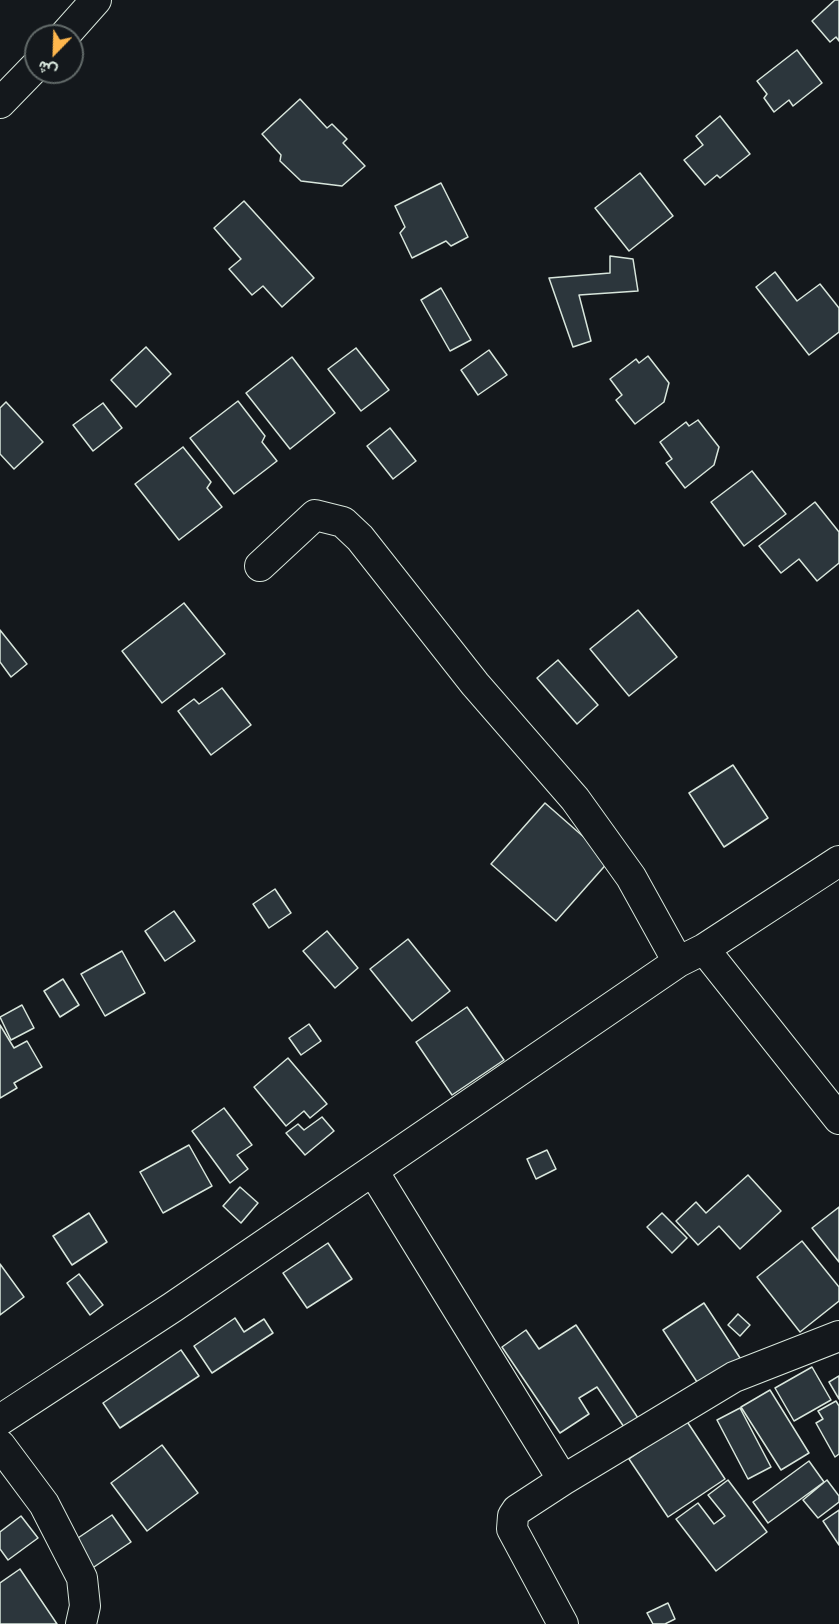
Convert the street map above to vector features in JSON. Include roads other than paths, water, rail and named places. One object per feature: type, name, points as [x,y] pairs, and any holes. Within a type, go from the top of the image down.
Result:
[{"type":"street","points":[[75,24],[96,0]]},
{"type":"street","points":[[0,103],[24,78]]},
{"type":"street","points":[[260,566],[315,515],[343,522],[360,538],[475,684],[575,799],[691,956],[839,1119]]},
{"type":"street","points":[[0,1420],[173,1307],[691,956],[839,861]]},
{"type":"street","points":[[373,1171],[563,1480]]},
{"type":"street","points":[[563,1624],[512,1529],[511,1522],[517,1510],[734,1377],[839,1336]]},
{"type":"street","points":[[0,1445],[44,1504],[82,1578],[85,1605],[81,1624]]}]
